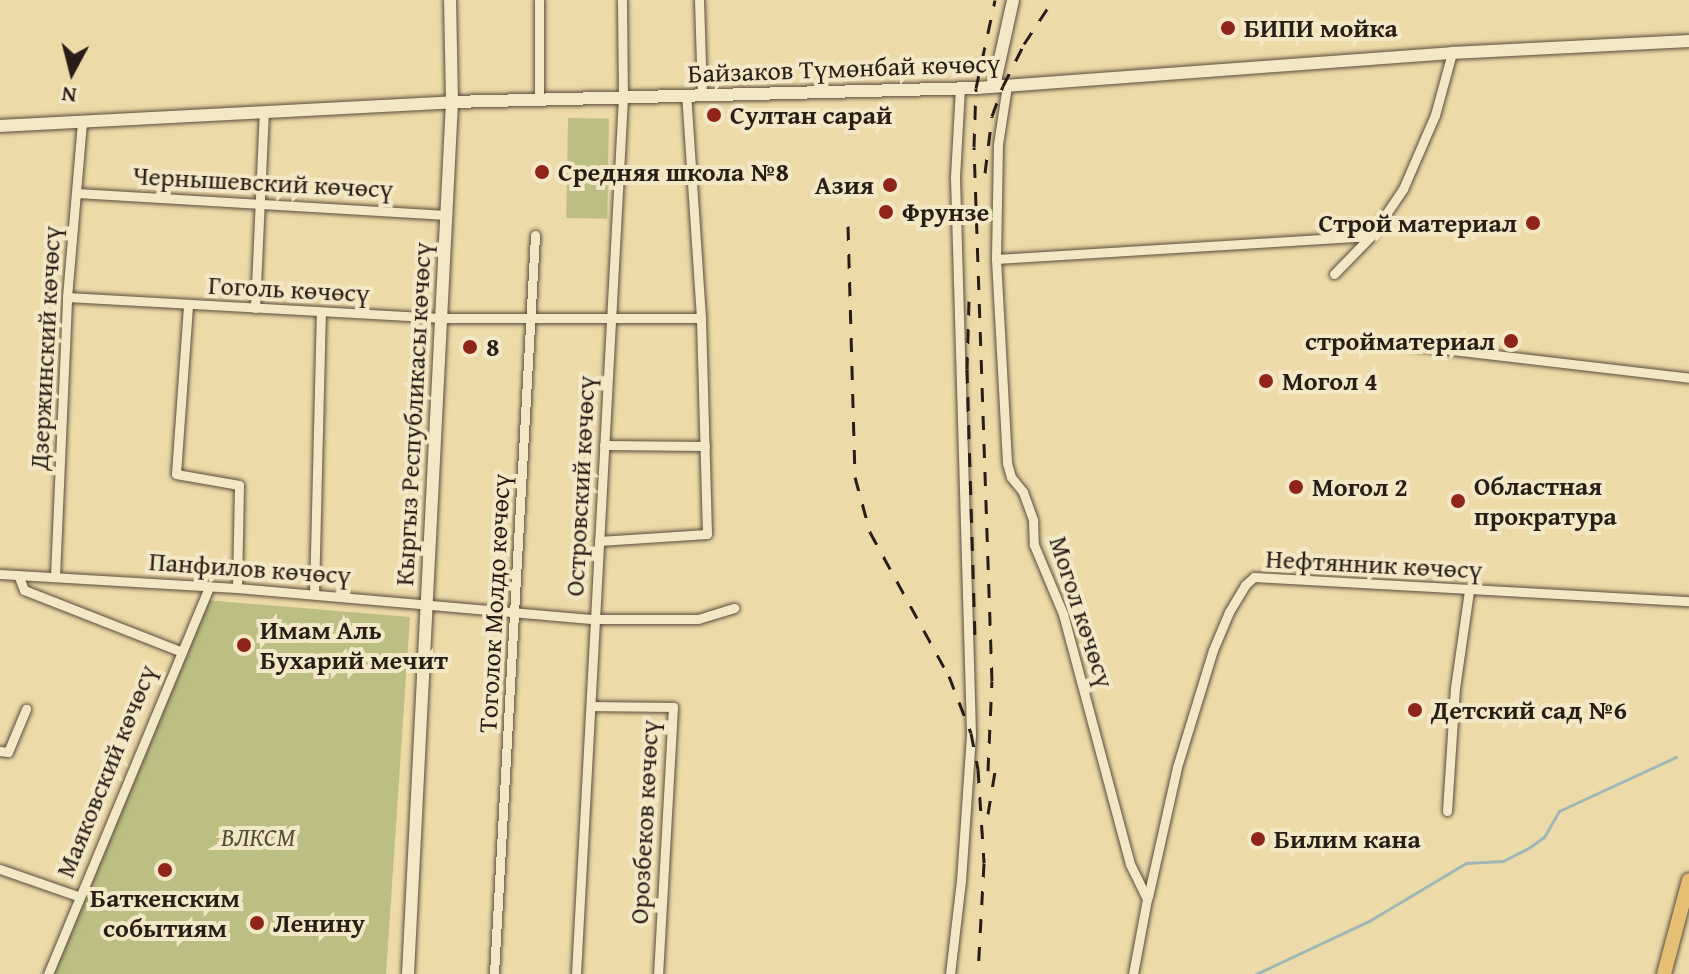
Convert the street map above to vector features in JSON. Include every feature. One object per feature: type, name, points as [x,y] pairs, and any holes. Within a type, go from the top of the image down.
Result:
[{"type":"main road","name":"Кыргыз Республикасы көчөсү","points":[[408,974],[424,604],[452,102],[450,0]]},
{"type":"main road","points":[[1000,86],[1013,0]]},
{"type":"main road","name":"Байзаков Түмөнбай көчөсү","points":[[0,126],[452,102],[1000,86],[1452,53],[1689,41]]},
{"type":"main road","points":[[1664,974],[1689,880]]},
{"type":"street","points":[[539,0],[539,100]]},
{"type":"street","name":"Островский көчөсү","points":[[576,974],[623,98],[622,0]]},
{"type":"street","points":[[699,0],[702,95]]},
{"type":"street","points":[[1334,274],[1371,236],[1403,189],[1435,115],[1452,53]]},
{"type":"street","name":"Могол көчөсү","points":[[1000,86],[996,259],[1007,463],[1011,477],[1023,492],[1033,520],[1034,545],[1063,614],[1130,864],[1147,899]]},
{"type":"street","points":[[950,974],[961,881],[971,733],[955,177],[960,88]]},
{"type":"street","points":[[599,541],[707,534],[701,318],[686,95]]},
{"type":"street","points":[[255,308],[264,111]]},
{"type":"street","name":"Дзержинский көчөсү","points":[[55,576],[67,297],[82,122]]},
{"type":"street","name":"Чернышевский көчөсү","points":[[77,193],[446,215]]},
{"type":"street","name":"Тоголок Молдо көчөсү","points":[[494,974],[533,320],[535,235]]},
{"type":"street","points":[[996,259],[1371,236]]},
{"type":"street","name":"Гоголь көчөсү","points":[[67,297],[440,318],[701,318]]},
{"type":"street","points":[[188,306],[176,474],[239,485],[237,588]]},
{"type":"street","points":[[314,594],[321,312]]},
{"type":"street","points":[[1410,345],[1689,378]]},
{"type":"street","points":[[604,445],[705,446]]},
{"type":"street","name":"Панфилов көчөсү","points":[[0,574],[237,588],[594,619],[698,619],[734,608]]},
{"type":"street","points":[[19,577],[24,590],[180,651]]},
{"type":"street","name":"Нефтянник көчөсү","points":[[1147,899],[1195,708],[1213,650],[1245,585],[1254,577],[1689,601]]},
{"type":"street","name":"Маяковский көчөсү","points":[[48,974],[209,587]]},
{"type":"street","points":[[1447,811],[1455,688],[1469,591]]},
{"type":"street","name":"Орозбеков көчөсү","points":[[591,706],[673,707],[658,974]]},
{"type":"street","points":[[0,751],[8,752],[26,709]]},
{"type":"street","points":[[0,869],[78,896]]},
{"type":"street","points":[[1133,974],[1147,899]]},
{"type":"green space","points":[[568,118],[609,119],[607,219],[566,218]]},
{"type":"green space","name":"ВЛКСМ","points":[[206,600],[410,617],[386,974],[53,974]]},
{"type":"waterway","points":[[1256,974],[1369,921],[1466,863],[1503,861],[1544,837],[1559,811],[1676,757]]},
{"type":"railway","points":[[988,771],[992,681],[974,147],[976,88],[995,0]]},
{"type":"railway","points":[[985,173],[992,116],[1003,86],[1024,44],[1053,0]]},
{"type":"railway","points":[[848,226],[855,477],[870,532],[949,676],[971,733],[978,769],[984,863],[978,974]]},
{"type":"railway","points":[[969,301],[967,369],[975,640]]},
{"type":"railway","points":[[988,814],[997,759]]},
{"type":"place","name":"БИПИ мойка","points":[[1228,28]]},
{"type":"place","name":"Султан сарай","points":[[714,115]]},
{"type":"place","name":"Средняя школа №8","points":[[542,172]]},
{"type":"place","name":"Азия","points":[[890,185]]},
{"type":"place","name":"Фрунзе","points":[[886,212]]},
{"type":"place","name":"Строй материал","points":[[1533,223]]},
{"type":"place","name":"стройматериал","points":[[1511,341]]},
{"type":"place","name":"8","points":[[470,347]]},
{"type":"place","name":"Могол 4","points":[[1266,381]]},
{"type":"place","name":"Могол 2","points":[[1296,487]]},
{"type":"place","name":"Областная прократура","points":[[1458,501]]},
{"type":"place","name":"Имам Аль Бухарий мечит","points":[[244,645]]},
{"type":"place","name":"Детский сад №6","points":[[1415,710]]},
{"type":"place","name":"Билим кана","points":[[1258,839]]},
{"type":"place","name":"Баткенским событиям","points":[[165,870]]},
{"type":"place","name":"Ленину","points":[[257,923]]}]
